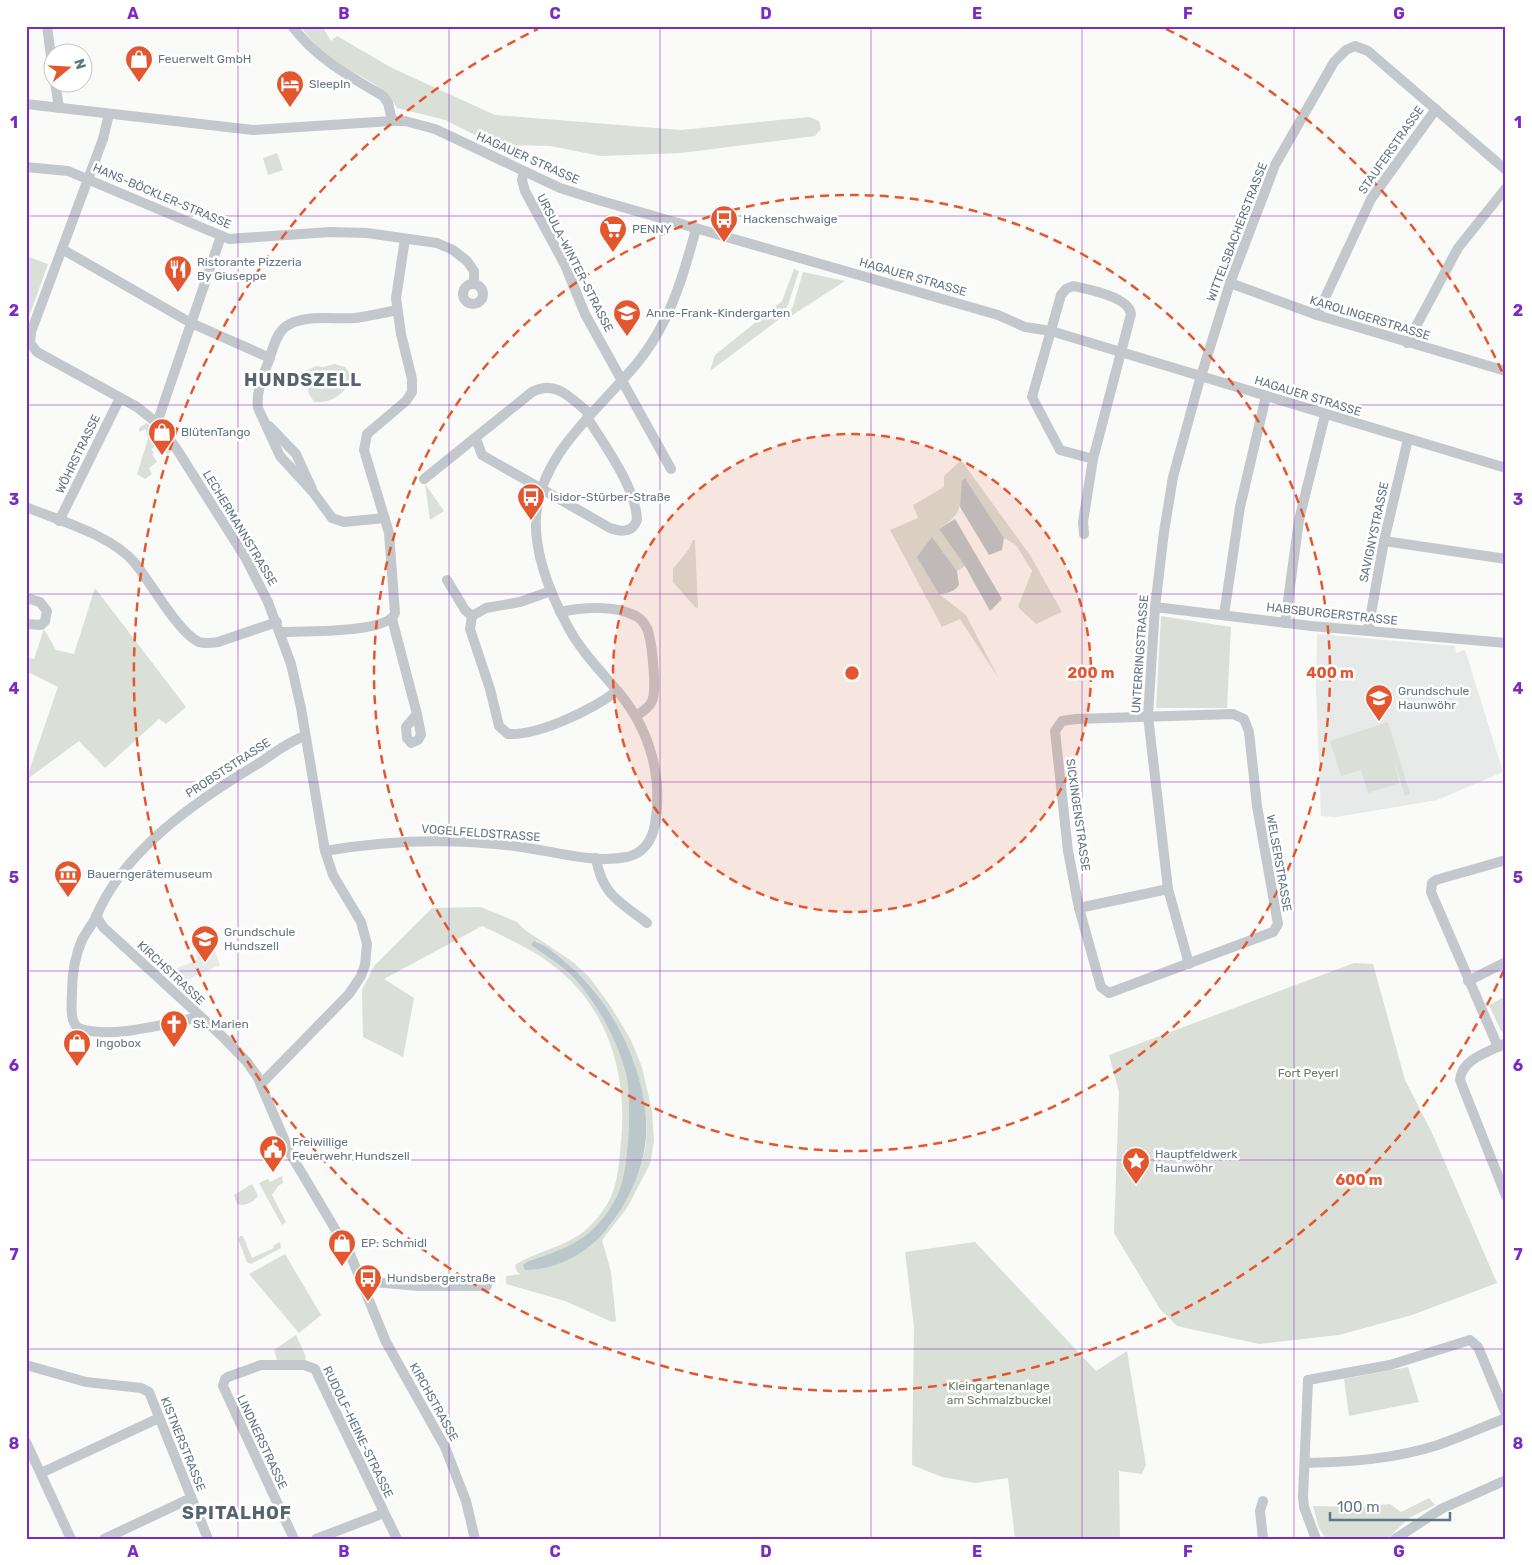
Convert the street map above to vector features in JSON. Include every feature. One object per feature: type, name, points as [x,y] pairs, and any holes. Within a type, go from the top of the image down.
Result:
[{"type":"street","points":[[47,26],[49,42]]},
{"type":"street","points":[[292,26],[304,41],[323,58],[383,96],[388,103],[392,121]]},
{"type":"street","name":"WITTELSBACHERSTRASSE","points":[[1200,376],[1230,283],[1275,165],[1334,62],[1346,50],[1355,46],[1368,51],[1506,170]]},
{"type":"street","points":[[57,92],[59,108]]},
{"type":"street","name":"HAGAUER STRASSE","points":[[26,104],[253,130],[392,121],[412,123],[435,129],[560,188],[1009,319],[1028,328],[1048,330],[1506,468]]},
{"type":"street","name":"STAUFERSTRASSE","points":[[1318,315],[1371,199],[1436,109]]},
{"type":"street","name":"LECHERMANNSTRASSE","points":[[110,114],[103,139],[30,332],[28,346],[142,410],[157,422],[176,448],[245,557],[279,627],[296,685],[325,851],[333,875],[361,922],[367,944],[362,976],[349,994],[261,1084]]},
{"type":"street","name":"HANS-BÖCKLER-STRASSE","points":[[26,167],[68,171],[221,236],[239,240],[292,233],[330,232],[367,233],[438,244],[453,250],[471,266],[475,278],[474,284]]},
{"type":"street","name":"URSULA-WINTER-STRASSE","points":[[524,172],[522,180],[525,191],[565,266],[585,314],[671,469]]},
{"type":"street","points":[[1407,342],[1458,248],[1506,188]]},
{"type":"street","points":[[560,612],[592,608],[610,610],[637,616],[643,622],[650,640],[654,696],[648,707],[636,716],[578,644],[560,612],[551,591],[540,557],[536,517],[541,490],[560,454],[589,416],[650,346],[666,318],[682,279],[696,229]]},
{"type":"street","points":[[157,422],[221,236]]},
{"type":"street","points":[[405,239],[396,289],[397,310],[412,379],[412,392],[406,401],[367,434],[364,450],[385,518],[391,548],[395,602],[395,613],[392,619],[417,714]]},
{"type":"street","points":[[62,249],[191,323],[270,358]]},
{"type":"street","name":"KAROLINGERSTRASSE","points":[[1230,283],[1318,315],[1506,370]]},
{"type":"street","points":[[1084,534],[1083,522],[1093,458],[1131,314],[1128,305],[1121,300],[1069,287],[1061,295],[1048,330],[1032,392],[1032,400],[1060,450],[1093,458]]},
{"type":"street","points":[[385,518],[338,520],[327,514],[313,492],[296,454],[266,423],[257,399],[280,332],[295,322],[352,318],[397,310]]},
{"type":"street","name":"UNTERRINGSTRASSE","points":[[1189,964],[1168,889],[1148,716],[1155,608],[1164,532],[1173,477],[1200,376]]},
{"type":"street","points":[[424,479],[532,392],[540,387],[550,386],[560,390],[589,416],[624,480],[636,515],[635,525],[624,531],[610,528],[482,455],[476,439]]},
{"type":"street","points":[[1224,615],[1240,507],[1266,396]]},
{"type":"street","name":"WÖHRSTRASSE","points":[[59,521],[120,398]]},
{"type":"street","points":[[1285,623],[1299,520],[1325,415]]},
{"type":"street","name":"SAVIGNYSTRASSE","points":[[1368,630],[1384,542],[1408,439]]},
{"type":"street","points":[[26,507],[120,549],[144,574],[185,631],[198,642],[210,644],[279,627],[368,627],[392,619]]},
{"type":"street","points":[[1384,542],[1506,559]]},
{"type":"street","points":[[447,580],[465,610],[472,616]]},
{"type":"street","points":[[472,616],[486,608],[520,602],[551,591]]},
{"type":"street","points":[[26,598],[40,602],[47,611],[45,621],[41,625],[26,624]]},
{"type":"street","name":"HABSBURGERSTRASSE","points":[[1155,608],[1285,623],[1506,643]]},
{"type":"street","points":[[472,616],[470,629],[490,689],[496,718],[502,731],[508,734],[522,733],[564,720],[603,701],[617,691]]},
{"type":"street","name":"WELSERSTRASSE","points":[[1108,993],[1273,932],[1278,924],[1256,806],[1249,732],[1244,719],[1234,714],[1148,716]]},
{"type":"street","name":"VOGELFELDSTRASSE","points":[[325,851],[373,843],[424,840],[513,846],[596,858],[628,857],[637,854],[648,845],[653,831],[657,799],[655,767],[647,739],[636,716]]},
{"type":"street","name":"SICKINGENSTRASSE","points":[[1108,993],[1101,987],[1080,908],[1068,851],[1055,731],[1062,721],[1148,716]]},
{"type":"street","name":"PROBSTSTRASSE","points":[[201,1017],[106,1032],[83,1030],[74,1024],[72,986],[74,966],[82,942],[96,916],[100,904],[115,883],[149,845],[182,814],[224,784],[291,742],[305,736]]},
{"type":"street","points":[[596,858],[598,872],[606,890],[647,923]]},
{"type":"street","points":[[1506,860],[1436,880],[1431,886],[1432,897],[1468,981],[1502,1045],[1468,1062],[1460,1073],[1461,1086],[1503,1181],[1506,1196]]},
{"type":"street","points":[[1080,908],[1168,889]]},
{"type":"street","name":"KIRCHSTRASSE","points":[[96,916],[104,927],[247,1062],[261,1084],[303,1179],[342,1238],[386,1342],[453,1464],[466,1500],[475,1539]]},
{"type":"street","points":[[1468,981],[1506,962]]},
{"type":"street","points":[[361,1281],[419,1286],[487,1286]]},
{"type":"street","points":[[1316,1539],[1304,1508],[1307,1383],[1311,1378],[1390,1365],[1470,1340],[1478,1347],[1506,1414]]},
{"type":"street","name":"KISTNERSTRASSE","points":[[26,1365],[86,1382],[146,1389],[152,1397],[208,1539]]},
{"type":"street","name":"RUDOLF-HEINE-STRASSE","points":[[223,1382],[228,1377],[256,1366],[304,1366],[315,1369],[397,1539]]},
{"type":"street","name":"LINDNERSTRASSE","points":[[223,1382],[294,1539]]},
{"type":"street","points":[[41,1473],[159,1418]]},
{"type":"street","points":[[1306,1463],[1350,1462],[1399,1455],[1438,1445],[1506,1418]]},
{"type":"street","points":[[26,1442],[71,1539]]},
{"type":"street","points":[[1395,1539],[1441,1509],[1506,1480]]},
{"type":"street","points":[[104,1539],[192,1498]]},
{"type":"street","points":[[1263,1501],[1260,1511],[1263,1539]]},
{"type":"street","points":[[316,1539],[384,1513]]},
{"type":"shaded area","points":[[965,478],[1004,538],[1002,550],[989,555],[960,507],[962,481]]},
{"type":"shaded area","points":[[955,519],[1002,599],[990,611],[965,566],[939,529]]},
{"type":"shaded area","points":[[932,537],[957,571],[959,585],[948,593],[939,594],[917,557]]},
{"type":"shaded area","name":"Grundschule Haunwöhr","points":[[1317,634],[1455,646],[1456,653],[1465,650],[1503,772],[1437,800],[1336,817],[1321,816],[1316,690]]},
{"type":"shaded area","points":[[534,941],[544,945],[587,982],[615,1021],[626,1043],[642,1090],[646,1114],[646,1136],[642,1161],[634,1185],[615,1219],[599,1238],[581,1253],[560,1263],[549,1267],[525,1270],[523,1265],[529,1261],[563,1248],[587,1235],[608,1212],[617,1196],[622,1180],[629,1133],[629,1100],[626,1074],[608,1028],[576,980],[531,945]]},
{"type":"shaded area","name":"Grundschule Hundszell","points":[[212,943],[220,965],[183,982],[177,968],[197,960],[196,949]]},
{"type":"green space","points":[[300,26],[322,26],[331,41],[337,36],[392,68],[495,115],[681,130],[809,117],[819,121],[821,129],[815,136],[681,153],[601,156],[550,146],[513,145],[525,160],[445,120],[397,108],[380,88],[325,53]]},
{"type":"green space","points":[[277,153],[283,170],[268,175],[263,158]]},
{"type":"green space","points":[[26,256],[48,264],[26,325]]},
{"type":"green space","points":[[794,269],[799,271],[782,317],[710,371],[715,355],[782,301]]},
{"type":"green space","points":[[803,272],[845,281],[785,320],[793,306]]},
{"type":"green space","points":[[335,364],[345,367],[352,377],[349,383],[342,393],[333,399],[314,402],[308,392],[306,371],[316,366],[323,367]]},
{"type":"green space","points":[[147,423],[158,432],[171,452],[167,454],[158,444],[151,449],[157,462],[149,468],[152,474],[145,479],[137,474],[148,439],[146,429],[139,432],[139,428]]},
{"type":"green space","points":[[961,460],[1030,555],[1062,612],[1036,624],[1018,607],[1032,571],[1016,545],[1004,538],[965,478],[957,513],[939,529],[965,566],[957,571],[932,537],[939,594],[966,615],[999,679],[960,619],[942,627],[890,530],[918,518],[913,505],[944,487],[944,476]]},
{"type":"green space","points":[[425,484],[444,511],[430,520]]},
{"type":"green space","points":[[693,540],[695,540],[698,608],[673,582],[673,569],[689,549]]},
{"type":"green space","points":[[95,588],[186,707],[166,724],[159,719],[105,768],[79,741],[26,780],[58,687],[26,671],[26,657],[34,659],[44,629],[56,650],[74,654]]},
{"type":"green space","points":[[1161,616],[1231,627],[1227,708],[1156,708]]},
{"type":"green space","points":[[1388,722],[1410,794],[1405,796],[1394,760],[1399,783],[1368,793],[1361,770],[1341,776],[1330,741]]},
{"type":"green space","points":[[481,907],[517,922],[525,930],[573,962],[590,978],[611,1007],[631,1040],[642,1067],[652,1111],[654,1141],[650,1164],[627,1208],[602,1240],[611,1272],[616,1321],[612,1322],[565,1301],[506,1284],[506,1276],[521,1274],[517,1272],[515,1265],[574,1238],[591,1225],[606,1206],[615,1186],[620,1154],[622,1117],[621,1091],[617,1067],[610,1043],[600,1021],[587,1000],[571,981],[535,953],[482,926],[384,979],[414,998],[403,1057],[363,1037],[362,990],[374,966],[432,908]],"holes":[[[537,941],[588,983],[606,1006],[617,1025],[636,1068],[646,1112],[647,1134],[642,1163],[635,1181],[622,1207],[604,1232],[585,1249],[562,1262],[538,1269],[525,1270],[529,1261],[555,1252],[587,1235],[604,1216],[617,1196],[622,1180],[629,1133],[628,1085],[623,1062],[614,1039],[595,1006],[576,980],[531,945]]]},
{"type":"green space","name":"Fort Peyerl","points":[[1354,963],[1373,964],[1405,1080],[1433,1135],[1497,1283],[1412,1315],[1339,1335],[1259,1344],[1177,1326],[1160,1309],[1114,1233],[1119,1092],[1109,1055]]},
{"type":"green space","points":[[1506,996],[1505,1033],[1501,1031],[1489,1005]]},
{"type":"green space","points":[[282,1176],[283,1183],[278,1186],[272,1195],[286,1222],[282,1225],[259,1183],[268,1179],[270,1182]]},
{"type":"green space","points":[[252,1184],[258,1196],[249,1203],[237,1204],[234,1195]]},
{"type":"green space","points":[[240,1236],[243,1236],[252,1258],[274,1248],[273,1246],[280,1242],[281,1248],[251,1264],[247,1262],[238,1239]]},
{"type":"green space","name":"Kleingartenanlage am Schmalzbuckel","points":[[975,1242],[1096,1371],[1127,1351],[1146,1465],[1142,1474],[1119,1471],[1120,1539],[1015,1539],[1008,1478],[975,1483],[942,1477],[912,1465],[914,1327],[905,1252]]},
{"type":"green space","points":[[285,1254],[321,1315],[299,1333],[249,1274]]},
{"type":"green space","points":[[296,1335],[306,1357],[305,1360],[277,1360],[274,1350]]},
{"type":"green space","points":[[1408,1367],[1419,1402],[1349,1416],[1344,1379]]},
{"type":"green space","points":[[1429,1498],[1435,1505],[1409,1518],[1387,1539],[1326,1539],[1319,1528],[1313,1506],[1363,1507],[1390,1504],[1401,1512]]},
{"type":"place","name":"Feuerwelt GmbH","points":[[139,83]]},
{"type":"place","name":"SleepIn","points":[[290,108]]},
{"type":"place","name":"Hackenschwaige","points":[[724,243]]},
{"type":"place","name":"PENNY","points":[[613,253]]},
{"type":"place","name":"Ristorante Pizzeria By Giuseppe","points":[[178,293]]},
{"type":"place","name":"Anne-Frank-Kindergarten","points":[[627,337]]},
{"type":"place","name":"BlütenTango","points":[[162,456]]},
{"type":"place","name":"Isidor-Stürber-Straße","points":[[531,521]]},
{"type":"place","name":"Grundschule Haunwöhr","points":[[1379,722]]},
{"type":"place","name":"Bauerngerätemuseum","points":[[68,898]]},
{"type":"place","name":"Grundschule Hundszell","points":[[205,963]]},
{"type":"place","name":"St. Marien","points":[[174,1048]]},
{"type":"place","name":"Ingobox","points":[[77,1067]]},
{"type":"place","name":"Freiwillige Feuerwehr Hundszell","points":[[273,1173]]},
{"type":"place","name":"Hauptfeldwerk Haunwöhr","points":[[1136,1185]]},
{"type":"place","name":"EP: Schmidl","points":[[342,1267]]},
{"type":"place","name":"Hundsbergerstraße","points":[[368,1302]]},
{"type":"district","name":"HUNDSZELL","points":[[303,380]]},
{"type":"district","name":"SPITALHOF","points":[[237,1513]]}]
